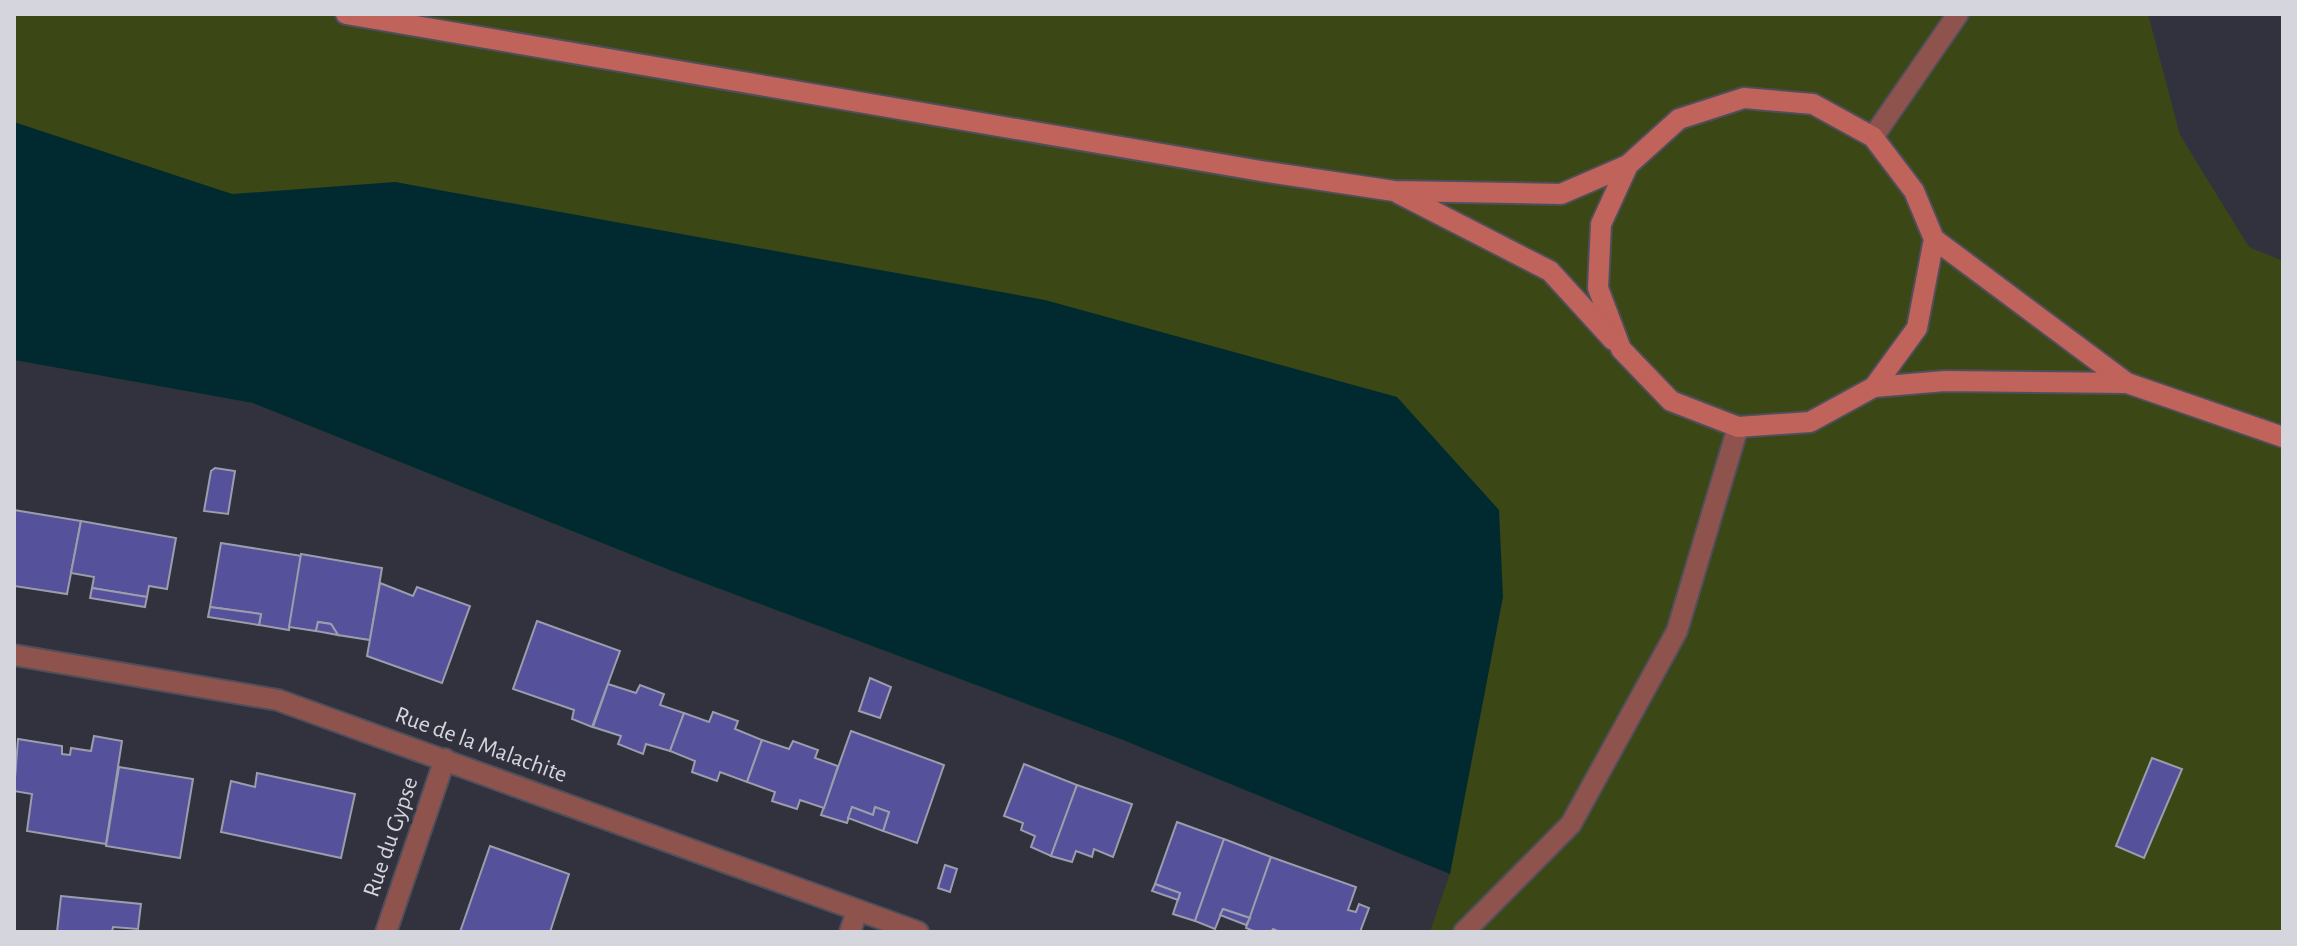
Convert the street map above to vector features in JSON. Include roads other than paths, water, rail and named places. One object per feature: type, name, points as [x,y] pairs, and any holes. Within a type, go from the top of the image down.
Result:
[{"type":"main road","points":[[346,14],[1246,169],[1394,191],[1561,194],[1628,165],[1679,119],[1744,98],[1813,104],[1873,137],[1914,191],[1934,239],[2127,383],[2283,437]]},
{"type":"main road","points":[[1621,349],[1598,288],[1601,224],[1628,165]]},
{"type":"main road","points":[[1394,191],[1550,271],[1671,401],[1738,427],[1810,422],[1874,387],[1945,381],[2127,383]]},
{"type":"main road","points":[[1874,387],[1917,328],[1934,239]]},
{"type":"street","points":[[1873,137],[1958,14]]},
{"type":"street","points":[[1464,932],[1571,824],[1677,631],[1738,427]]},
{"type":"street","name":"Rue de la Malachite","points":[[14,655],[278,700],[918,932]]},
{"type":"street","name":"Rue du Gypse","points":[[386,932],[445,759]]},
{"type":"street","points":[[850,932],[857,911]]}]
